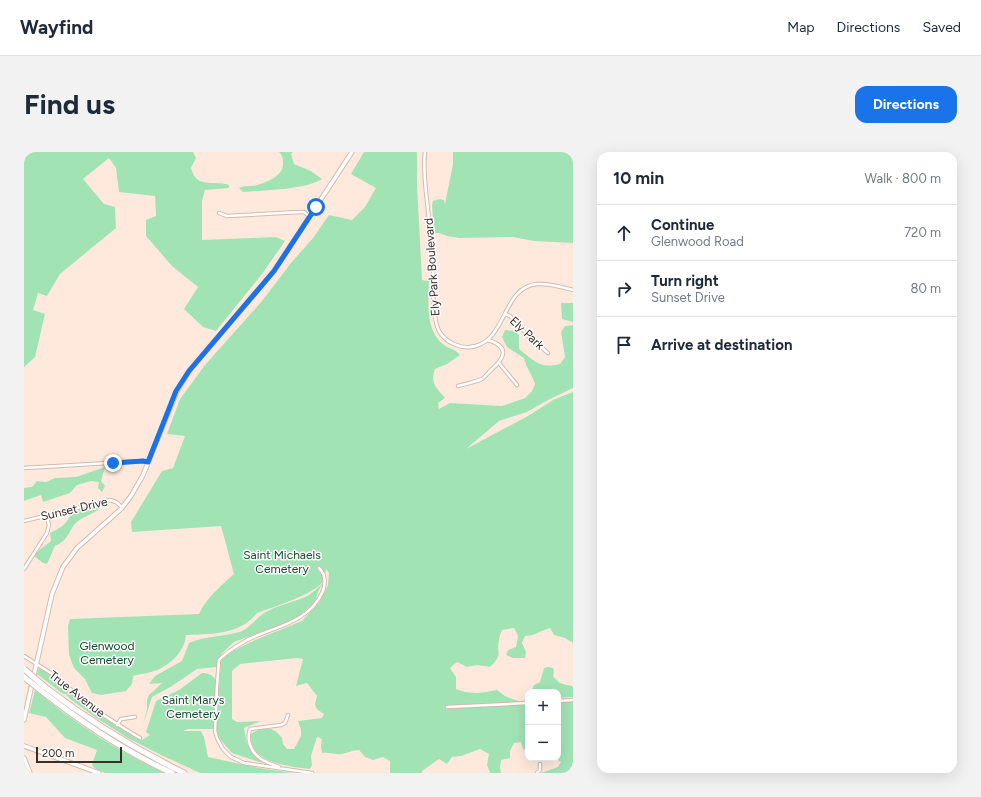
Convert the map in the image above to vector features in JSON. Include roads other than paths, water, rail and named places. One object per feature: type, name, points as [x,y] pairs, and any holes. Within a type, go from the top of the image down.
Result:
[{"type":"highway","points":[[24,669],[45,687],[87,718],[133,747],[184,773]]},
{"type":"highway","points":[[24,676],[44,693],[98,732],[172,773]]},
{"type":"street","points":[[24,720],[26,703],[52,594],[63,567],[77,548],[122,507],[136,488],[174,396],[189,371],[274,271],[352,152]]},
{"type":"street","name":"Ely Park Boulevard","points":[[426,152],[425,184],[433,261],[435,316],[437,326],[447,340],[461,347],[476,346],[487,340]]},
{"type":"street","points":[[219,213],[227,216],[304,212],[310,217]]},
{"type":"street","points":[[458,386],[480,379],[503,358],[502,348],[498,344],[487,340],[495,332],[516,295],[529,286],[544,284],[573,290]]},
{"type":"street","name":"Ely Park","points":[[505,314],[510,316],[527,335],[548,353]]},
{"type":"street","points":[[499,363],[517,385]]},
{"type":"street","points":[[24,468],[143,461],[148,462]]},
{"type":"street","name":"Sunset Drive","points":[[24,521],[110,500],[116,502],[122,507]]},
{"type":"street","points":[[24,569],[47,533],[49,526],[46,515]]},
{"type":"street","points":[[312,773],[244,763],[231,757],[223,749],[217,738],[215,722],[219,660],[226,653],[248,640],[297,620],[316,604],[324,589],[325,583],[324,575],[319,568]]},
{"type":"street","name":"True Avenue","points":[[24,656],[57,677],[86,704],[117,725],[140,738]]},
{"type":"street","points":[[561,701],[573,700]]},
{"type":"street","points":[[447,707],[525,703]]},
{"type":"street","points":[[285,769],[258,758],[253,752],[249,743],[248,734],[250,729],[281,725],[285,723],[288,715]]},
{"type":"street","name":"True Avenue","points":[[117,725],[121,720],[135,716]]},
{"type":"street","points":[[24,746],[99,773]]},
{"type":"street","points":[[24,758],[30,773]]},
{"type":"street","points":[[537,773],[540,770],[540,764]]},
{"type":"park label","name":"Saint Michaels Cemetery","points":[[282,562]]},
{"type":"park label","name":"Glenwood Cemetery","points":[[107,653]]},
{"type":"park label","name":"Saint Marys Cemetery","points":[[193,707]]}]
